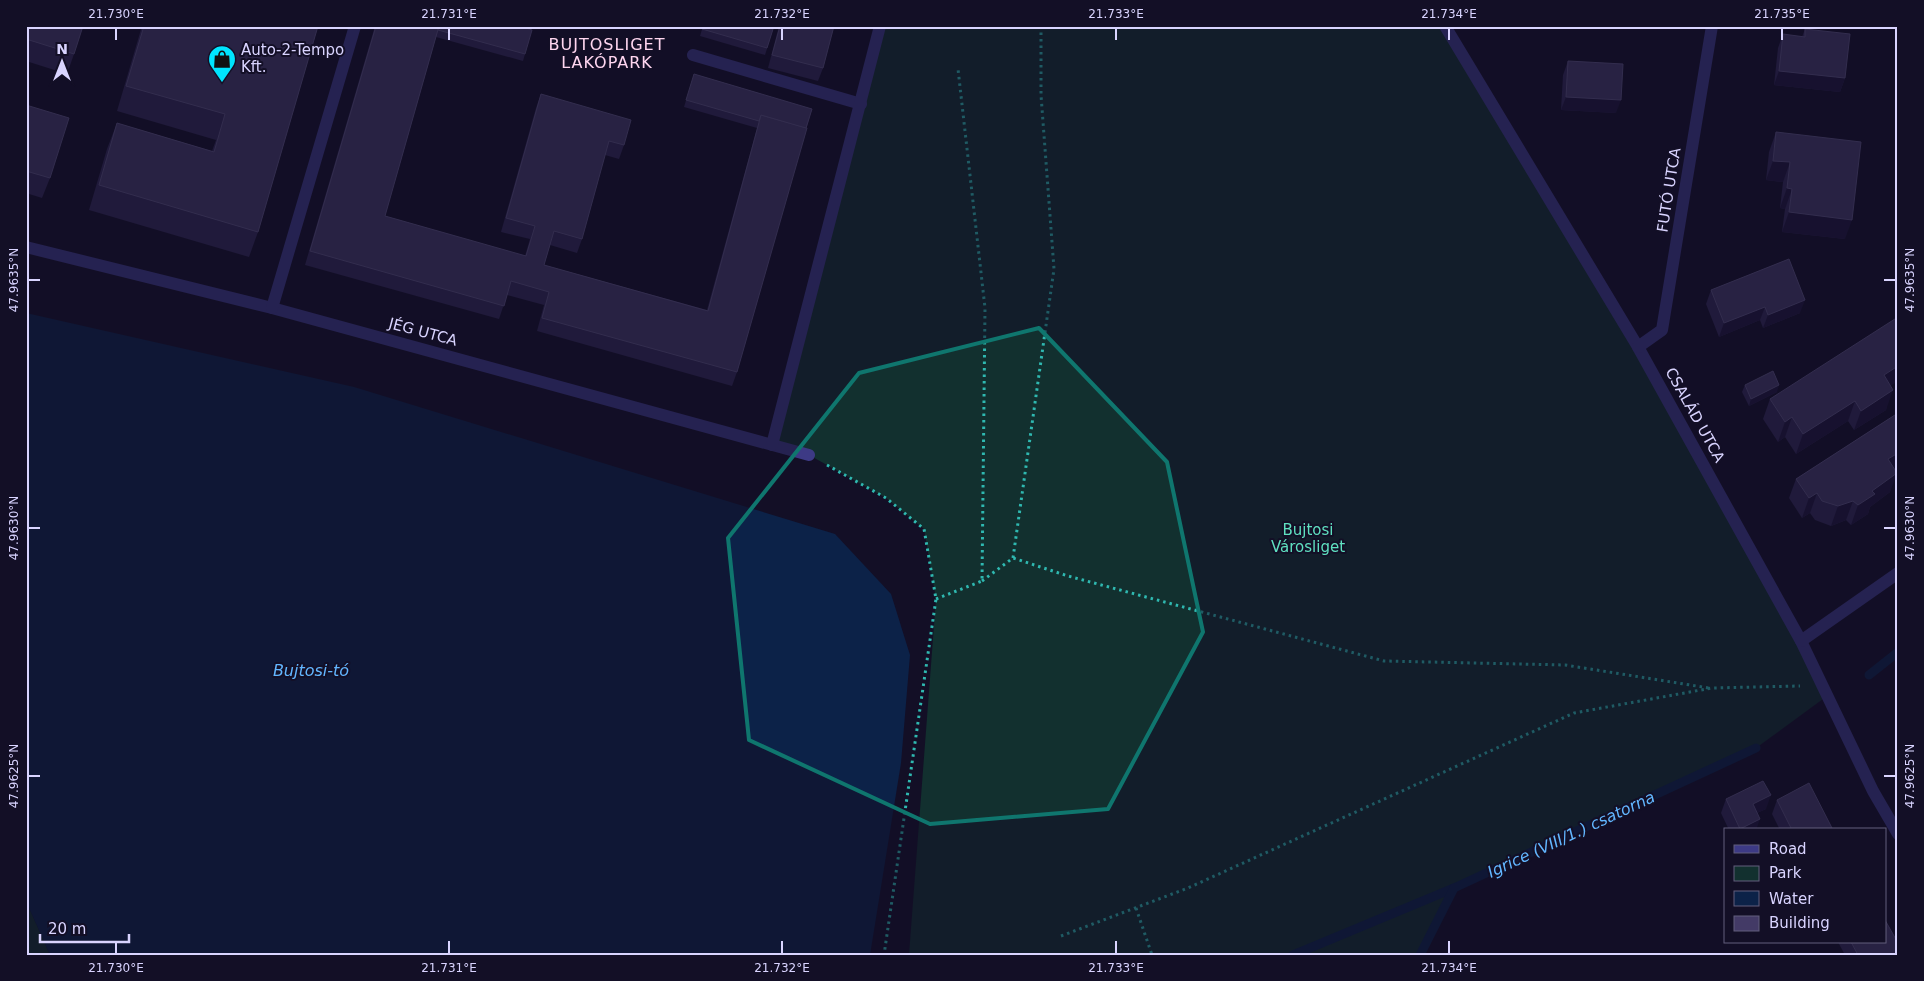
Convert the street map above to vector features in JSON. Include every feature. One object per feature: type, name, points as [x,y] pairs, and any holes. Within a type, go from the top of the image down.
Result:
[{"type":"street","points":[[272,308],[354,26]]},
{"type":"street","points":[[772,445],[880,26]]},
{"type":"street","name":"CSALÁD UTCA","points":[[1445,26],[1638,347],[1801,641],[1873,791],[1897,833]]},
{"type":"street","name":"FUTÓ UTCA","points":[[1638,347],[1662,330],[1712,26]]},
{"type":"street","points":[[693,55],[861,104]]},
{"type":"street","name":"JÉG UTCA","points":[[26,247],[272,308],[809,455]]},
{"type":"street","points":[[1801,641],[1898,574]]},
{"type":"path","points":[[936,599],[982,581],[1013,558],[1054,269],[1041,95],[1041,26]]},
{"type":"path","points":[[958,69],[985,308],[982,581]]},
{"type":"path","points":[[809,455],[886,498],[924,529],[936,599],[884,955]]},
{"type":"path","points":[[1013,558],[1068,576],[1384,661],[1565,665],[1712,688]]},
{"type":"path","points":[[1061,936],[1188,888],[1574,713],[1712,688],[1822,686]]},
{"type":"path","points":[[1136,908],[1152,955]]},
{"type":"highlighted area","points":[[1039,328],[1167,462],[1203,632],[1108,809],[930,824],[749,740],[728,538],[859,373]]},
{"type":"green space","name":"Bujtosi Városliget","points":[[880,26],[1442,26],[1728,509],[1827,696],[1756,748],[1454,888],[1420,955],[909,955],[936,599],[924,529],[886,498],[809,455],[772,445]]},
{"type":"green space","points":[[26,901],[50,955],[26,955]]},
{"type":"water","name":"Bujtosi-tó","points":[[26,313],[354,387],[835,534],[891,594],[910,655],[901,763],[870,955],[50,955],[26,901]]},
{"type":"building","points":[[26,26],[83,26],[74,54],[26,39]]},
{"type":"building","points":[[144,26],[318,26],[258,232],[99,185],[117,123],[214,152],[225,114],[126,86]]},
{"type":"building","points":[[376,26],[439,26],[385,216],[526,256],[535,226],[506,218],[541,94],[631,120],[624,145],[609,141],[582,239],[554,231],[544,265],[708,311],[761,115],[807,128],[737,372],[542,318],[549,292],[511,281],[504,306],[310,251]]},
{"type":"building","points":[[439,26],[520,26],[532,30],[525,54],[438,30]]},
{"type":"building","points":[[703,26],[774,26],[767,48],[702,29]]},
{"type":"building","points":[[780,26],[834,26],[823,68],[772,55]]},
{"type":"building","points":[[1805,29],[1850,34],[1845,78],[1779,71],[1783,34],[1805,37]]},
{"type":"building","points":[[1568,61],[1623,64],[1621,100],[1566,97]]},
{"type":"building","points":[[694,74],[812,109],[806,128],[761,115],[759,121],[686,100]]},
{"type":"building","points":[[26,105],[69,118],[50,178],[26,171]]},
{"type":"building","points":[[1776,132],[1861,142],[1852,220],[1789,212],[1792,189],[1787,188],[1790,162],[1773,161]]},
{"type":"building","points":[[1789,259],[1805,300],[1768,315],[1765,307],[1724,323],[1711,290]]},
{"type":"building","points":[[1898,317],[1898,366],[1884,375],[1893,390],[1861,411],[1855,401],[1803,434],[1792,417],[1785,422],[1770,399]]},
{"type":"building","points":[[1773,371],[1779,385],[1751,399],[1745,385]]},
{"type":"building","points":[[1898,413],[1898,453],[1888,459],[1897,473],[1872,491],[1875,494],[1858,505],[1853,501],[1838,506],[1822,501],[1817,493],[1809,498],[1796,479]]},
{"type":"building","points":[[1763,781],[1771,795],[1753,804],[1760,819],[1742,828],[1740,828],[1726,799]]},
{"type":"building","points":[[1809,783],[1832,828],[1791,828],[1777,800]]},
{"type":"building","points":[[1886,922],[1898,943],[1898,955],[1858,955],[1852,944],[1886,944]]},
{"type":"waterway","name":"Igrice (VIII/1.) csatorna","points":[[1869,675],[1898,652]]},
{"type":"waterway","name":"Igrice (VIII/1.) csatorna","points":[[1420,955],[1454,888],[1756,748]]},
{"type":"waterway","points":[[1293,955],[1454,888]]},
{"type":"place","name":"Auto-2-Tempo Kft.","points":[[222,83]]},
{"type":"district","name":"BUJTOSLIGET LAKÓPARK","points":[[607,53]]}]
